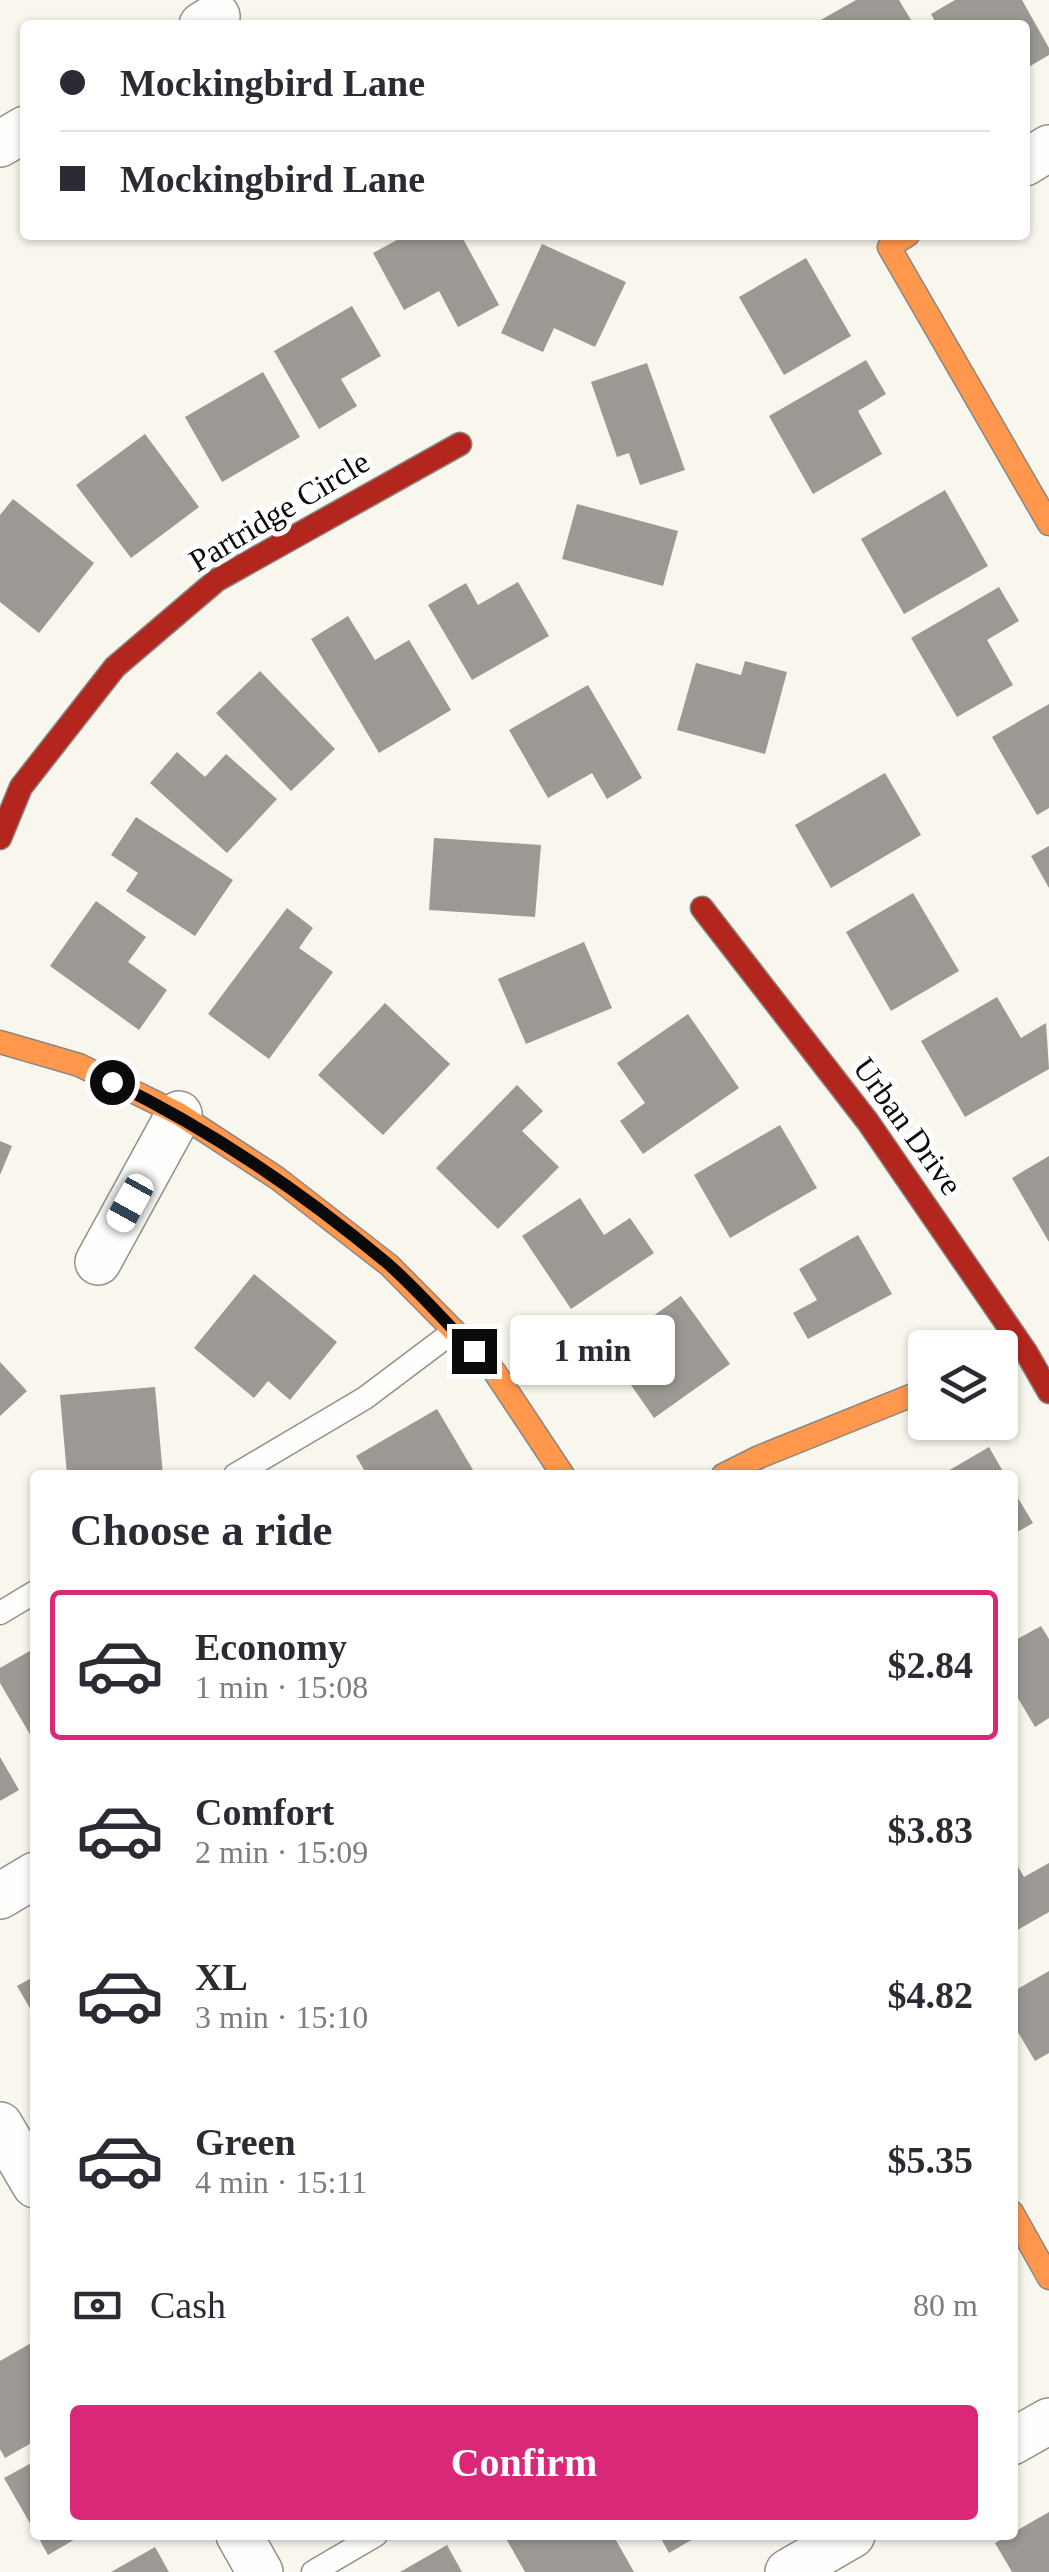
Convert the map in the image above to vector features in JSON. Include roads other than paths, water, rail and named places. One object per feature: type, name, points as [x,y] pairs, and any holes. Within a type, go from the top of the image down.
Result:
[{"type":"street","points":[[898,241],[1049,524]]},
{"type":"street","name":"Partridge Circle","points":[[0,838],[21,787],[116,667],[217,580],[460,444]]},
{"type":"street","name":"Urban Drive","points":[[702,908],[868,1122],[1025,1350],[1049,1392]]},
{"type":"street","points":[[0,1042],[78,1066],[179,1114],[277,1178],[390,1265],[494,1371],[559,1470]]},
{"type":"street","points":[[98,1262],[179,1114]]},
{"type":"street","points":[[732,1470],[908,1397]]},
{"type":"street","points":[[0,1896],[30,1878]]},
{"type":"street","points":[[0,2126],[30,2169]]},
{"type":"street","points":[[1018,2223],[1049,2278]]},
{"type":"street","points":[[1018,2439],[1049,2421]]},
{"type":"street","points":[[241,2540],[260,2572]]},
{"type":"street","points":[[788,2572],[843,2540]]},
{"type":"lane","points":[[243,1470],[365,1398],[454,1330]]},
{"type":"lane","points":[[0,1613],[30,1595]]},
{"type":"lane","points":[[313,2572],[367,2540]]}]
